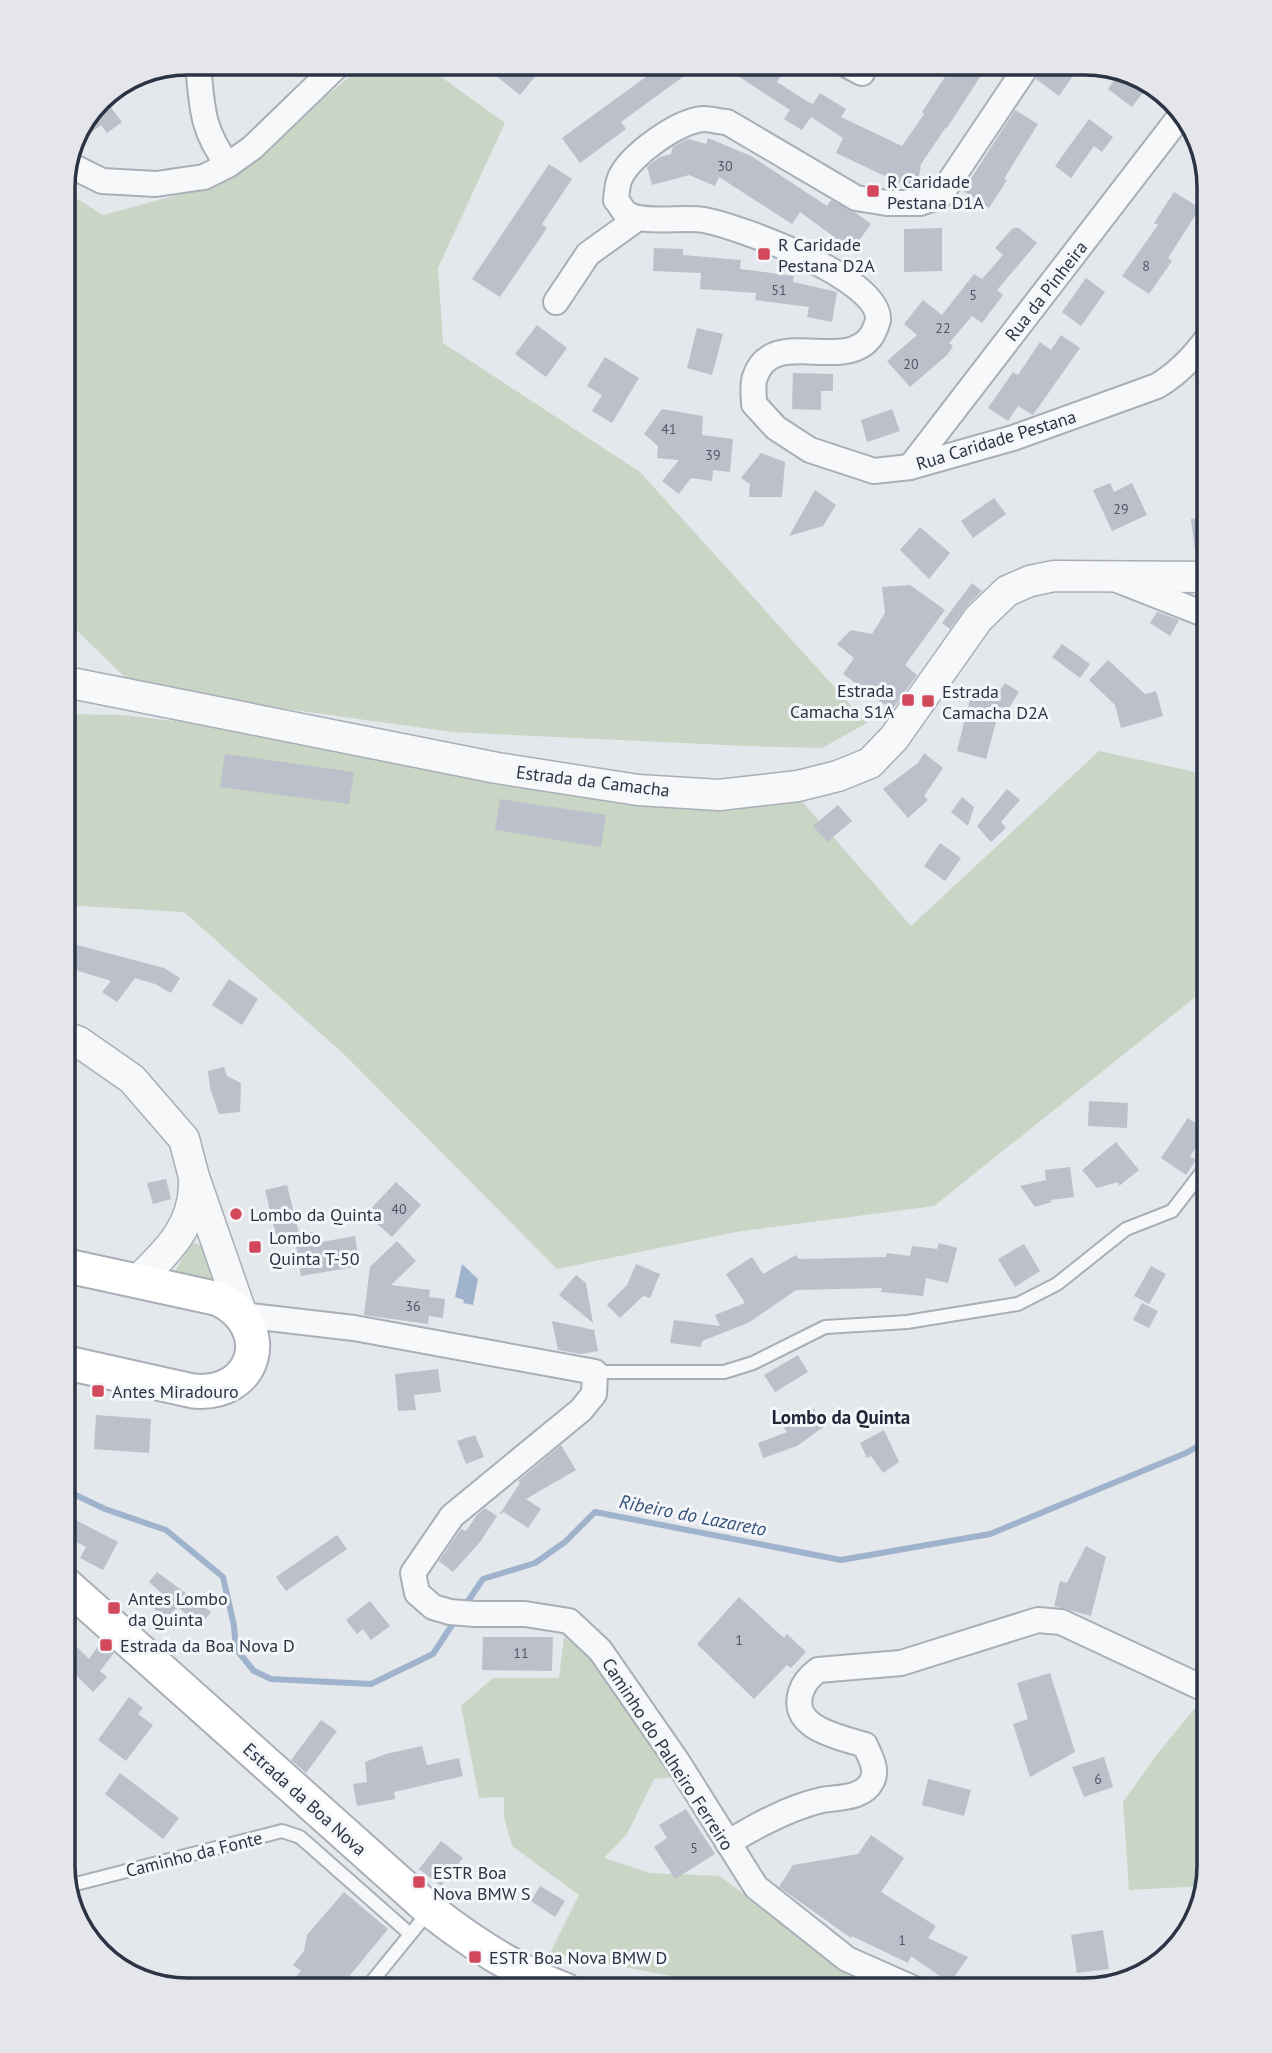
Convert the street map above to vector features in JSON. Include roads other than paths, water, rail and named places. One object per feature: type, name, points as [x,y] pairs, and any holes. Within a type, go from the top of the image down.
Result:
[{"type":"main road","points":[[75,1268],[219,1299],[242,1315],[251,1331],[253,1348],[251,1360],[237,1379],[210,1393],[75,1365]]},
{"type":"main road","name":"Estrada da Boa Nova","points":[[75,1593],[420,1922],[465,1937],[525,1978]]},
{"type":"street","points":[[199,75],[203,114],[212,144],[228,165]]},
{"type":"street","points":[[77,168],[102,181],[156,184],[204,177],[228,165],[252,148],[328,75]]},
{"type":"street","points":[[638,218],[625,213],[616,200],[620,177],[628,165],[664,134],[703,119],[726,122],[856,198],[887,203],[920,203],[940,195],[1021,75]]},
{"type":"street","name":"Rua da Pinheira","points":[[910,467],[1176,122]]},
{"type":"street","points":[[556,302],[588,254],[638,218]]},
{"type":"street","name":"Rua Caridade Pestana","points":[[638,218],[704,220],[748,233],[830,268],[863,292],[877,309],[878,322],[870,338],[844,351],[776,354],[764,363],[754,378],[754,404],[776,428],[810,450],[874,471],[910,467],[1013,438],[1157,386],[1177,374],[1197,353]]},
{"type":"street","name":"Estrada da Camacha","points":[[75,684],[496,768],[638,790],[719,795],[798,786],[838,776],[870,763],[894,738],[978,619],[1007,591],[1030,581],[1054,576],[1197,577]]},
{"type":"street","points":[[1108,576],[1197,611]]},
{"type":"street","points":[[75,1040],[132,1079],[184,1139],[194,1177],[242,1315],[354,1328],[595,1372]]},
{"type":"street","points":[[137,1281],[180,1235],[192,1206],[194,1177]]},
{"type":"street","name":"Caminho do Palheiro Ferreiro","points":[[595,1372],[594,1394],[588,1402],[452,1516],[413,1573],[417,1593],[433,1606],[450,1612],[525,1614],[569,1621],[600,1650],[677,1761],[738,1837],[756,1887],[847,1959],[890,1978]]},
{"type":"street","name":"Caminho do Palheiro Ferreiro","points":[[738,1837],[799,1807],[853,1796],[871,1783],[875,1771],[864,1745],[825,1733],[808,1721],[800,1710],[799,1698],[803,1686],[810,1676],[818,1671],[901,1663],[1038,1620],[1061,1622],[1197,1685]]},
{"type":"lane","points":[[595,1372],[724,1372],[753,1363],[825,1327],[907,1322],[1018,1304],[1057,1284],[1126,1229],[1172,1211],[1197,1179]]},
{"type":"lane","name":"Caminho da Fonte","points":[[77,1884],[282,1832],[300,1837],[420,1922]]},
{"type":"lane","points":[[375,1978],[420,1922]]},
{"type":"water","points":[[462,1264],[478,1279],[473,1305],[463,1303],[464,1300],[455,1297]]},
{"type":"waterway","name":"Ribeiro do Lazareto","points":[[464,1607],[483,1579],[535,1563],[565,1542],[595,1512],[841,1560],[990,1534],[1197,1447]]},
{"type":"waterway","name":"Ribeiro do Lazareto","points":[[75,1495],[105,1509],[166,1530],[223,1577],[234,1626],[236,1649],[254,1671],[271,1679],[371,1684],[433,1654],[456,1619]]},
{"type":"place","name":"R Caridade Pestana D1A","points":[[873,191]]},
{"type":"place","name":"R Caridade Pestana D2A","points":[[764,254]]},
{"type":"place","name":"Estrada Camacha S1A","points":[[908,700]]},
{"type":"place","name":"Estrada Camacha D2A","points":[[928,701]]},
{"type":"place","name":"Lombo da Quinta","points":[[236,1214]]},
{"type":"place","name":"Lombo Quinta T-50","points":[[255,1247]]},
{"type":"place","name":"Antes Miradouro","points":[[98,1391]]},
{"type":"place","name":"Antes Lombo da Quinta","points":[[114,1608]]},
{"type":"place","name":"Estrada da Boa Nova D","points":[[106,1645]]},
{"type":"place","name":"ESTR Boa Nova BMW S","points":[[419,1882]]},
{"type":"place","name":"ESTR Boa Nova BMW D","points":[[475,1957]]},
{"type":"district","name":"Lombo da Quinta","points":[[841,1417]]}]
